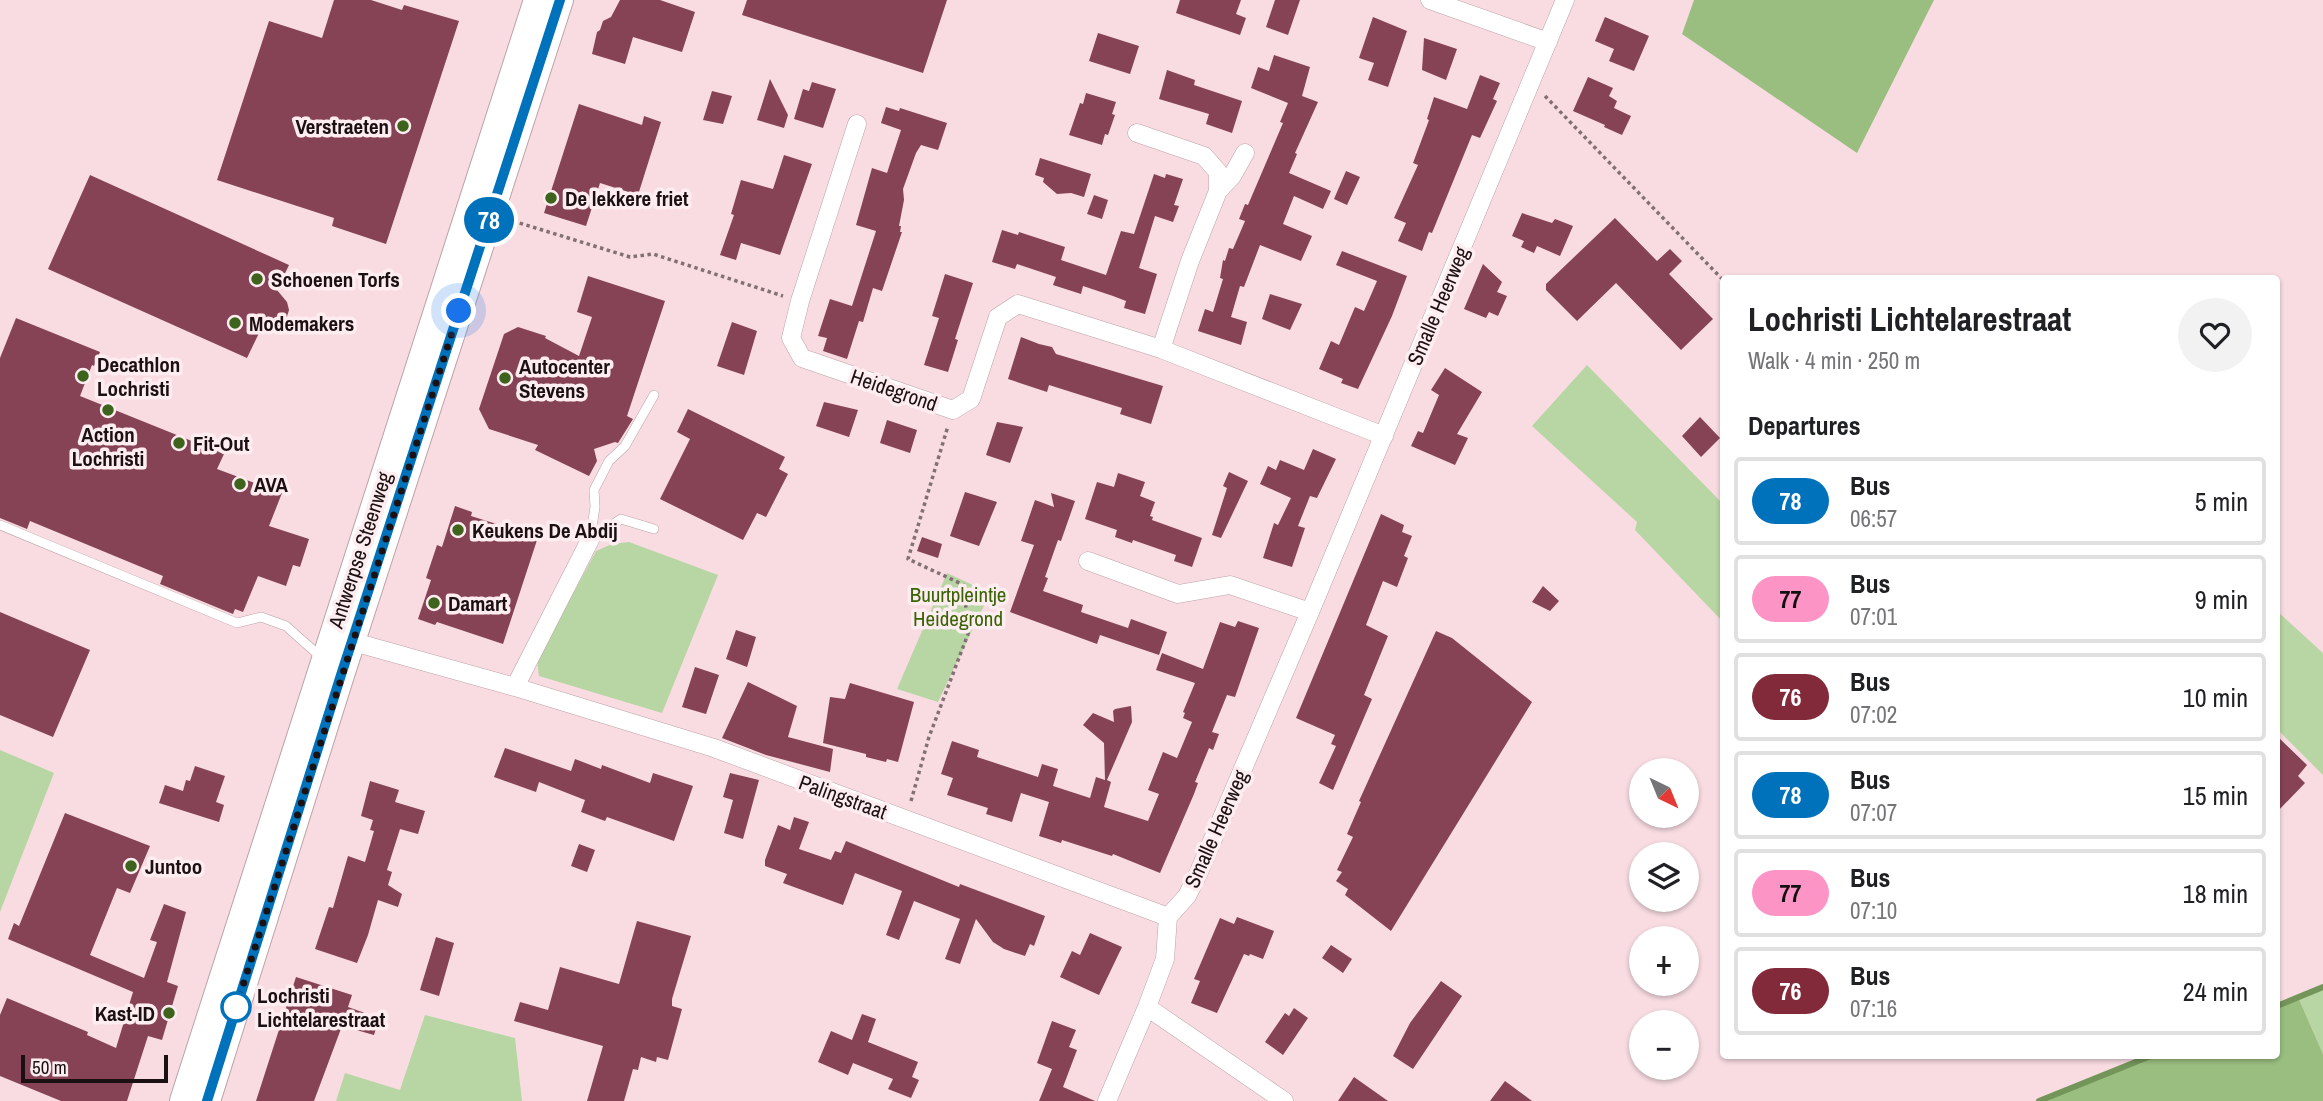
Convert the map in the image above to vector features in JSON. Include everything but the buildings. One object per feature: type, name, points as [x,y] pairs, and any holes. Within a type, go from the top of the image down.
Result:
[{"type":"main road","name":"Antwerpse Steenweg","points":[[207,1101],[336,646],[537,0]]},
{"type":"main road","name":"Antwerpse Steenweg","points":[[183,1101],[336,646],[491,214],[559,0]]},
{"type":"street","points":[[1430,0],[1548,42]]},
{"type":"street","name":"Smalle Heerweg","points":[[1168,917],[1187,896],[1310,612],[1565,0]]},
{"type":"street","name":"Heidegrond","points":[[857,124],[800,301],[791,338],[802,358],[953,410],[971,399],[998,317],[1018,304],[1161,349],[1384,436]]},
{"type":"street","points":[[1137,134],[1204,156],[1218,172],[1218,191]]},
{"type":"street","points":[[1161,349],[1190,261],[1218,191],[1231,176],[1245,152]]},
{"type":"street","points":[[515,687],[590,540]]},
{"type":"street","points":[[1088,562],[1178,594],[1230,585],[1310,612]]},
{"type":"street","name":"Palingstraat","points":[[336,646],[515,687],[714,748],[1168,917]]},
{"type":"street","points":[[1107,1101],[1147,1007],[1167,949],[1168,917]]},
{"type":"street","points":[[1147,1007],[1284,1101]]},
{"type":"lane","points":[[590,540],[595,507],[594,490],[609,461],[625,446],[653,395]]},
{"type":"lane","points":[[590,540],[621,519],[654,529]]},
{"type":"lane","points":[[0,525],[237,623],[261,617],[336,646]]},
{"type":"path","points":[[1531,81],[1720,277]]},
{"type":"path","points":[[491,214],[630,257],[653,254],[800,301]]},
{"type":"path","points":[[905,820],[929,737],[968,634],[964,585],[908,559],[953,410]]},
{"type":"green space","points":[[1694,0],[1934,0],[1857,153],[1682,34]]},
{"type":"green space","points":[[1587,365],[1720,501],[1720,619],[1635,530],[1637,522],[1532,426]]},
{"type":"green space","points":[[629,542],[718,575],[662,713],[539,676],[537,661],[596,551],[612,544]]},
{"type":"green space","name":"Buurtpleintje Heidegrond","points":[[947,573],[990,593],[938,702],[897,689]]},
{"type":"green space","points":[[2280,614],[2323,653],[2323,775],[2280,732]]},
{"type":"green space","points":[[0,750],[54,773],[0,912]]},
{"type":"green space","points":[[2323,987],[2323,1054],[2298,997]]},
{"type":"green space","points":[[2298,997],[2323,1054],[2323,1101],[2039,1101],[2143,1059],[2280,1059],[2280,1005]]},
{"type":"green space","points":[[425,1015],[515,1038],[522,1101],[336,1101],[345,1073],[400,1090]]},
{"type":"waterway","points":[[2280,1005],[2323,987]]},
{"type":"waterway","points":[[2039,1101],[2143,1059]]},
{"type":"bus line","name":"78","points":[[207,1101],[341,675],[560,0]]},
{"type":"place","name":"Verstraeten","points":[[403,126]]},
{"type":"place","name":"De lekkere friet","points":[[551,198]]},
{"type":"place","name":"Schoenen Torfs","points":[[257,279]]},
{"type":"place","name":"Modemakers","points":[[235,323]]},
{"type":"place","name":"Decathlon Lochristi","points":[[83,376]]},
{"type":"place","name":"Autocenter Stevens","points":[[505,378]]},
{"type":"place","name":"Action Lochristi","points":[[108,410]]},
{"type":"place","name":"Fit-Out","points":[[179,443]]},
{"type":"place","name":"AVA","points":[[240,484]]},
{"type":"place","name":"Keukens De Abdij","points":[[458,530]]},
{"type":"place","name":"Damart","points":[[434,603]]},
{"type":"place","name":"Juntoo","points":[[131,866]]},
{"type":"place","name":"Lochristi Lichtelarestraat","points":[[236,1007]]},
{"type":"place","name":"Kast-ID","points":[[169,1013]]},
{"type":"route","points":[[236,1007],[459,311]]}]
